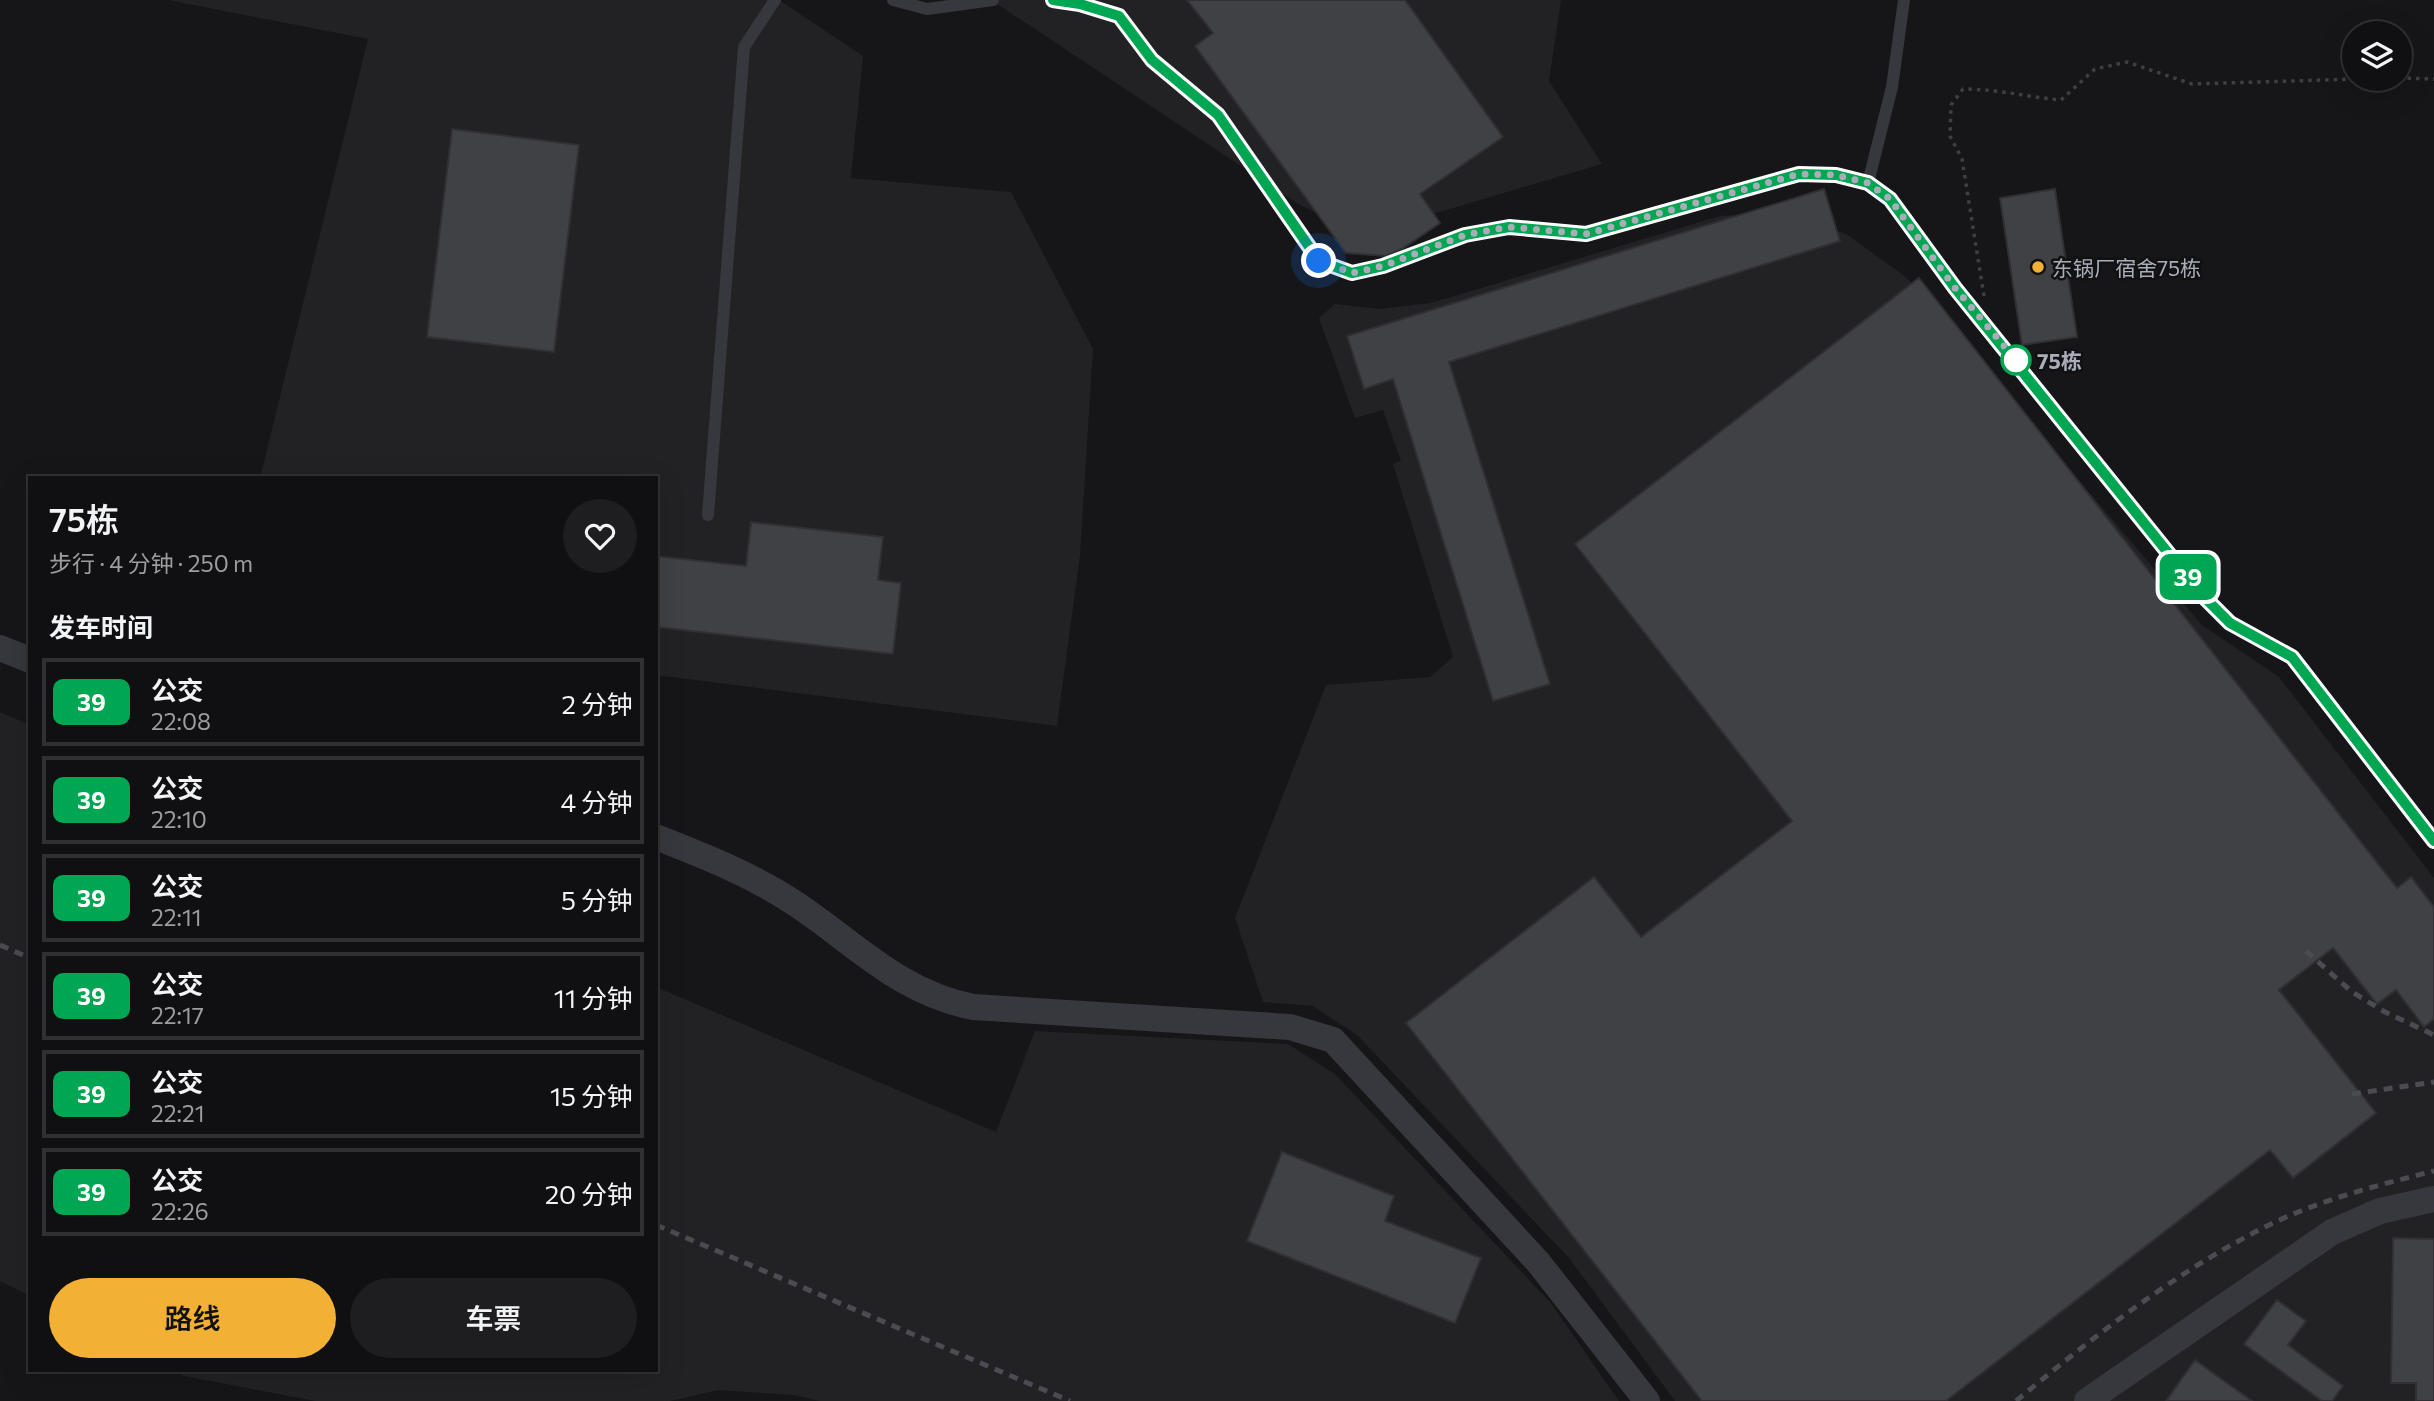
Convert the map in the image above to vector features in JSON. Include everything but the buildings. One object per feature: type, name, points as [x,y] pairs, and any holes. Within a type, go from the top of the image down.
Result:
[{"type":"street","points":[[0,648],[28,659]]},
{"type":"street","points":[[658,838],[718,862],[793,902],[910,986],[939,1001],[973,1007],[1290,1027],[1333,1040],[1538,1262],[1647,1401]]},
{"type":"street","points":[[2087,1401],[2332,1232],[2380,1211],[2434,1199]]},
{"type":"lane","points":[[708,515],[744,47],[775,0]]},
{"type":"lane","points":[[893,0],[926,9],[993,0]]},
{"type":"lane","points":[[1053,0],[1080,4],[1119,16],[1152,60],[1218,115],[1319,261],[1352,273],[1383,266],[1465,235],[1509,227],[1586,234],[1799,174],[1836,175],[1868,183],[1890,199],[2202,595],[2230,623],[2292,657],[2434,841]]},
{"type":"lane","points":[[1868,183],[1892,87],[1904,0]]},
{"type":"path","points":[[1990,329],[1962,159],[1950,136],[1951,105],[1963,89],[1998,89],[2028,97],[2061,100],[2095,69],[2127,62],[2192,84],[2342,79]]},
{"type":"path","points":[[2412,78],[2434,79]]},
{"type":"shaded area","points":[[168,0],[779,0],[863,56],[851,178],[1011,192],[1093,349],[1080,555],[1057,726],[658,675],[658,476],[260,476],[368,39]]},
{"type":"shaded area","points":[[991,0],[1561,0],[1549,81],[1602,164],[1416,219],[1324,217],[1295,202]]},
{"type":"shaded area","points":[[1786,212],[1846,234],[1906,277],[2202,625],[2279,677],[2434,878],[2434,1401],[1675,1401],[1569,1258],[1357,1035],[1313,1006],[1263,1002],[1235,918],[1326,685],[1430,677],[1453,657],[1393,464],[1401,461],[1383,410],[1355,418],[1319,318],[1335,304],[1379,309],[1431,303],[1720,216]]},
{"type":"shaded area","points":[[0,712],[28,724],[28,1295],[0,1281]]},
{"type":"shaded area","points":[[658,988],[996,1132],[1035,1031],[1288,1044],[1335,1074],[1551,1303],[1619,1401],[820,1401],[793,1395],[718,1390],[670,1401],[315,1401],[184,1376],[176,1372],[658,1372]]},
{"type":"railway","points":[[0,945],[28,957]]},
{"type":"railway","points":[[2306,951],[2352,992],[2385,1012],[2434,1035]]},
{"type":"railway","points":[[2352,1094],[2434,1082]]},
{"type":"railway","points":[[2016,1401],[2073,1354],[2162,1288],[2224,1249],[2278,1221],[2321,1203],[2434,1171]]},
{"type":"railway","points":[[658,1226],[1070,1401]]},
{"type":"bus line","name":"39","points":[[1053,0],[1080,4],[1119,16],[1152,60],[1218,115],[1319,261],[1352,273],[1383,266],[1465,235],[1509,227],[1586,234],[1799,174],[1836,175],[1868,183],[1890,199],[1955,288],[2016,360],[2202,595],[2230,623],[2292,657],[2434,841]]},
{"type":"place","name":"东锅厂宿舍75栋","points":[[2038,267]]},
{"type":"place","name":"75栋","points":[[2016,360]]},
{"type":"route","points":[[1319,261],[1352,273],[1383,266],[1465,235],[1509,227],[1586,234],[1799,174],[1836,175],[1868,183],[1890,199],[1955,288],[2016,360]]}]
